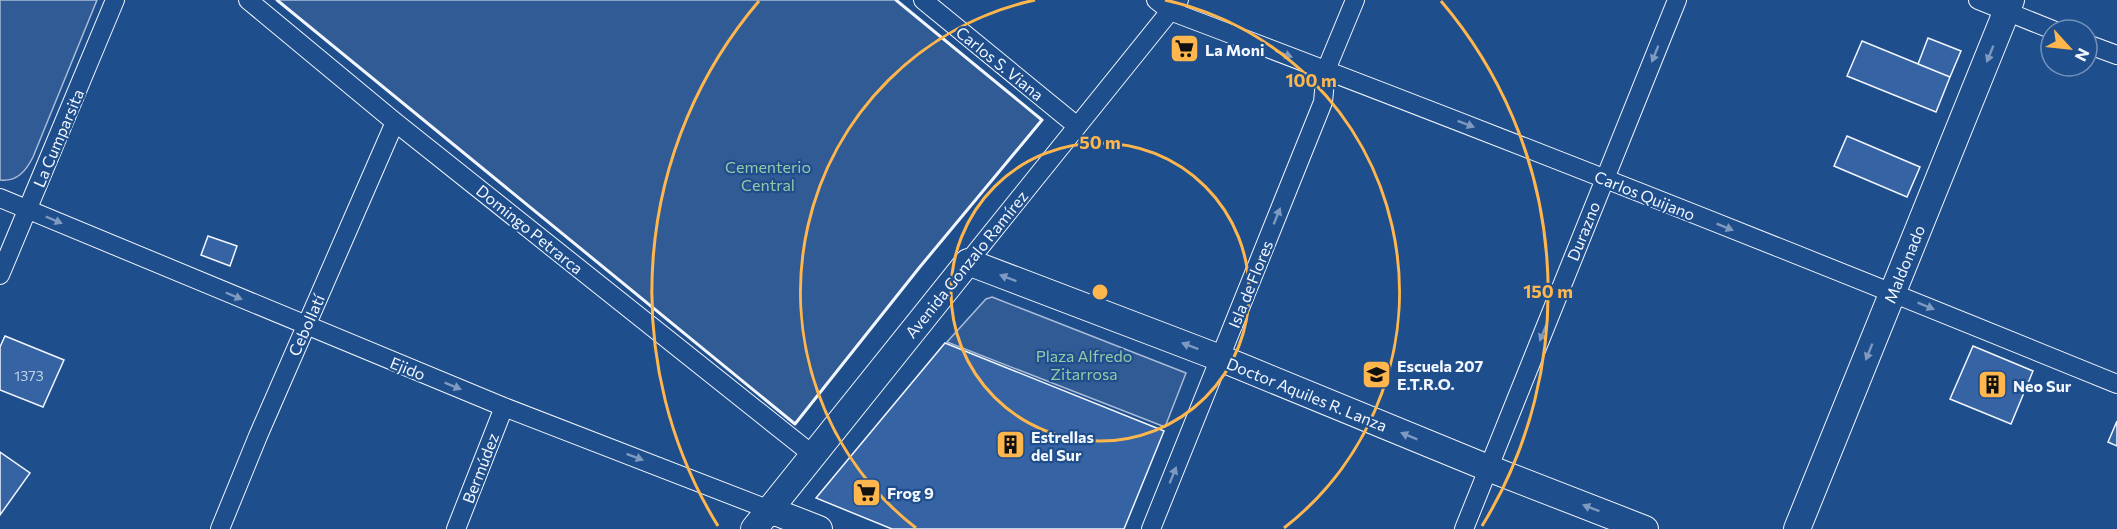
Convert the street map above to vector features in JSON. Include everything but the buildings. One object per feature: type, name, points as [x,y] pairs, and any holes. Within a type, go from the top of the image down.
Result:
[{"type":"street","name":"La Cumparsita","points":[[0,275],[115,0]]},
{"type":"street","name":"Domingo Petrarca","points":[[248,0],[395,122],[813,455]]},
{"type":"street","name":"Carlos S. Viana","points":[[923,0],[1077,126]]},
{"type":"street","name":"Isla de Flores","points":[[1151,529],[1323,102],[1326,70],[1354,0]]},
{"type":"street","name":"Durazno","points":[[1464,529],[1677,0]]},
{"type":"street","points":[[1978,0],[2009,6],[2039,22]]},
{"type":"street","name":"Avenida Gonzalo Ramírez","points":[[762,519],[1077,126],[1168,4]]},
{"type":"street","name":"Carlos Quijano","points":[[1168,4],[1326,70],[1893,293],[2117,384]]},
{"type":"street","name":"Maldonado","points":[[1797,529],[2009,6]]},
{"type":"street","points":[[2099,48],[2117,55]]},
{"type":"street","name":"Cebollatí","points":[[220,529],[395,122]]},
{"type":"street","name":"Ejido","points":[[0,198],[504,407],[762,519],[819,529]]},
{"type":"street","name":"Doctor Aquiles R. Lanza","points":[[968,262],[1220,358],[1488,468],[1645,529]]},
{"type":"street","name":"Bermúdez","points":[[456,529],[504,407]]},
{"type":"green space","points":[[0,0],[97,0],[33,157],[20,174],[6,180],[0,180]]},
{"type":"green space","name":"Cementerio Central","points":[[277,0],[896,0],[1042,120],[919,268],[795,424]]},
{"type":"green space","name":"Plaza Alfredo Zitarrosa","points":[[992,297],[1186,373],[1165,427],[947,342],[986,299]]},
{"type":"wall","points":[[277,0],[795,424],[919,268],[1042,120],[896,0]]},
{"type":"place","name":"La Moni","points":[[1184,49]]},
{"type":"place","name":"Escuela 207 E.T.R.O.","points":[[1376,374]]},
{"type":"place","name":"Neo Sur","points":[[1992,385]]},
{"type":"place","name":"Estrellas del Sur","points":[[1010,445]]},
{"type":"place","name":"Frog 9","points":[[866,492]]}]
